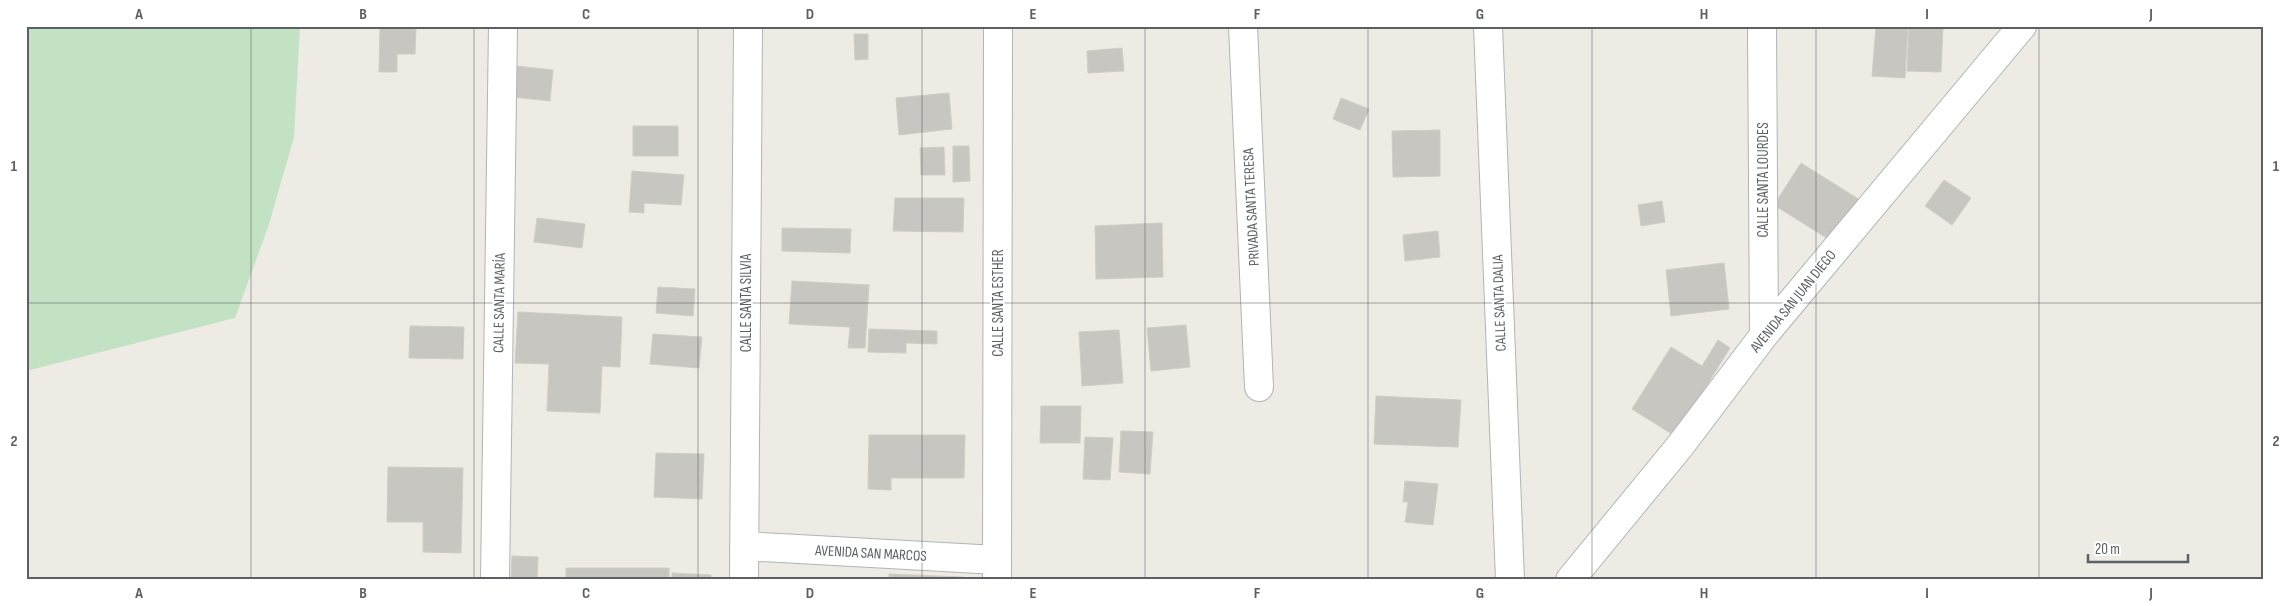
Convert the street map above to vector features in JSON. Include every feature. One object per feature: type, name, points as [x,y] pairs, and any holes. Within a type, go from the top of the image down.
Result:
[{"type":"street","name":"CALLE SANTA MARÍA","points":[[495,580],[503,26]]},
{"type":"street","name":"CALLE SANTA SILVIA","points":[[744,580],[748,26]]},
{"type":"street","name":"CALLE SANTA ESTHER","points":[[997,570],[998,26]]},
{"type":"street","name":"PRIVADA SANTA TERESA","points":[[1243,26],[1259,387]]},
{"type":"street","name":"CALLE SANTA DALIA","points":[[1488,26],[1510,580]]},
{"type":"street","name":"CALLE SANTA LOURDES","points":[[1762,26],[1764,335]]},
{"type":"street","name":"AVENIDA SAN JUAN DIEGO","points":[[1570,580],[1680,446],[1764,335],[2022,26]]},
{"type":"street","name":"AVENIDA SAN MARCOS","points":[[744,546],[997,570]]},
{"type":"green space","points":[[26,26],[300,26],[294,137],[269,224],[235,318],[26,371]]},
{"type":"building","points":[[380,26],[416,27],[415,54],[397,54],[397,72],[379,72]]},
{"type":"building","points":[[1876,26],[1908,26],[1905,78],[1872,76]]},
{"type":"building","points":[[1909,26],[1943,26],[1941,72],[1907,71]]},
{"type":"building","points":[[854,34],[868,34],[868,59],[855,60]]},
{"type":"building","points":[[1122,48],[1124,71],[1088,73],[1087,51]]},
{"type":"building","points":[[516,66],[553,70],[550,101],[513,97]]},
{"type":"building","points":[[949,93],[952,129],[899,135],[896,98]]},
{"type":"building","points":[[1341,98],[1369,109],[1360,130],[1333,119]]},
{"type":"building","points":[[633,126],[678,126],[678,156],[633,156]]},
{"type":"building","points":[[1440,130],[1440,176],[1393,177],[1392,131]]},
{"type":"building","points":[[953,146],[969,146],[970,181],[953,182]]},
{"type":"building","points":[[944,147],[945,175],[921,175],[920,148]]},
{"type":"building","points":[[1801,163],[1860,200],[1833,242],[1774,205]]},
{"type":"building","points":[[632,171],[684,175],[681,205],[644,203],[644,213],[629,212]]},
{"type":"building","points":[[1944,180],[1971,198],[1952,225],[1925,206]]},
{"type":"building","points":[[895,198],[964,198],[963,232],[893,231]]},
{"type":"building","points":[[1662,201],[1665,222],[1641,226],[1638,205]]},
{"type":"building","points":[[537,218],[585,224],[582,248],[534,242]]},
{"type":"building","points":[[1162,223],[1163,277],[1096,279],[1095,226]]},
{"type":"building","points":[[782,228],[851,229],[850,253],[782,251]]},
{"type":"building","points":[[1438,231],[1440,257],[1405,261],[1403,235]]},
{"type":"building","points":[[1724,263],[1729,309],[1671,316],[1666,270]]},
{"type":"building","points":[[792,281],[869,285],[865,348],[848,348],[850,327],[789,324]]},
{"type":"building","points":[[658,287],[695,289],[693,316],[656,313]]},
{"type":"building","points":[[518,312],[622,317],[620,367],[602,366],[600,413],[547,411],[549,364],[515,363]]},
{"type":"building","points":[[1186,325],[1190,367],[1151,371],[1147,328]]},
{"type":"building","points":[[410,326],[464,327],[463,359],[409,358]]},
{"type":"building","points":[[869,329],[937,331],[937,344],[906,343],[906,353],[868,352]]},
{"type":"building","points":[[1119,330],[1123,383],[1082,386],[1079,332]]},
{"type":"building","points":[[653,334],[702,337],[699,368],[650,364]]},
{"type":"building","points":[[1718,340],[1730,348],[1675,436],[1632,409],[1671,347],[1702,366]]},
{"type":"building","points":[[1376,396],[1461,400],[1458,447],[1374,444]]},
{"type":"building","points":[[1041,406],[1081,406],[1080,443],[1040,443]]},
{"type":"building","points":[[1121,431],[1153,432],[1150,474],[1119,472]]},
{"type":"building","points":[[869,435],[965,435],[964,478],[891,478],[891,490],[868,489]]},
{"type":"building","points":[[1085,437],[1113,438],[1110,480],[1083,479]]},
{"type":"building","points":[[656,453],[704,454],[702,499],[654,497]]},
{"type":"building","points":[[388,467],[463,468],[461,553],[423,552],[423,522],[387,522]]},
{"type":"building","points":[[1405,481],[1438,484],[1433,525],[1405,522],[1408,502],[1403,502]]},
{"type":"building","points":[[512,556],[538,557],[537,580],[511,580]]},
{"type":"building","points":[[566,568],[669,568],[669,580],[566,580]]},
{"type":"building","points":[[672,573],[711,575],[711,580],[672,580]]},
{"type":"building","points":[[889,574],[963,577],[963,580],[889,580]]}]
